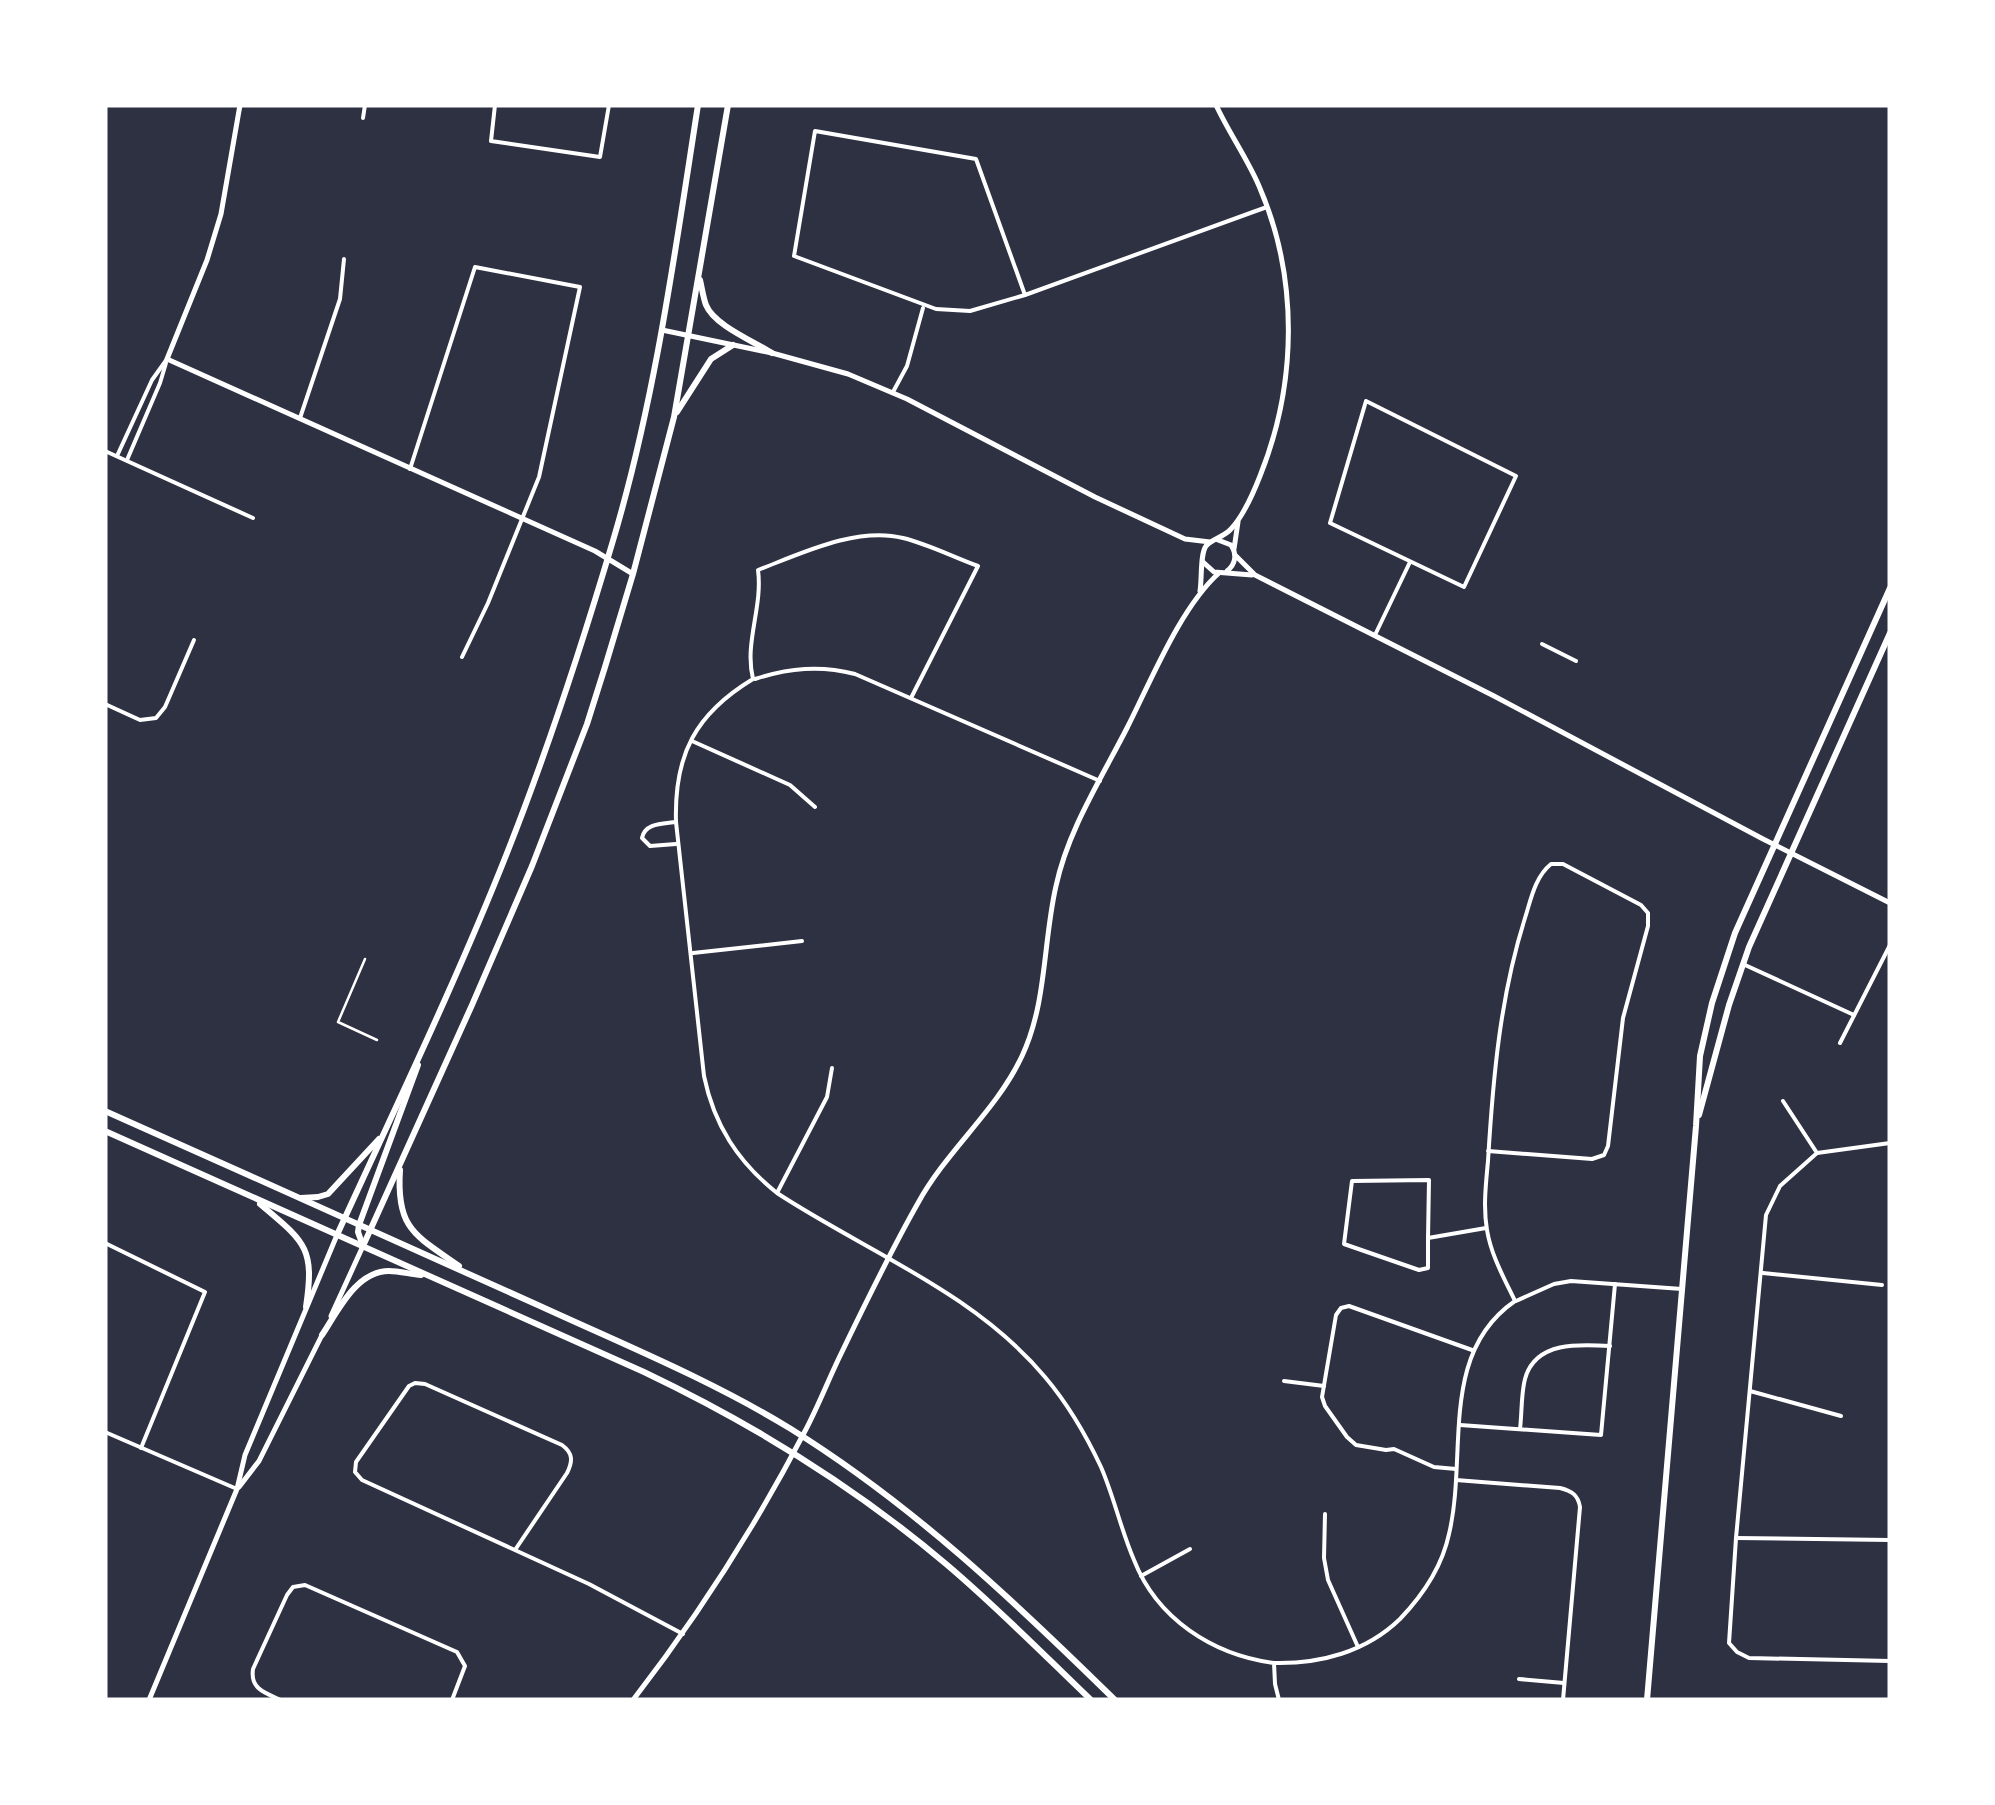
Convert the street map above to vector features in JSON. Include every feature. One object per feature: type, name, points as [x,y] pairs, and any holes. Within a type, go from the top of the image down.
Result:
[{"type":"main road","points":[[337,1234],[506,856],[557,720],[634,461],[662,330],[698,105]]},
{"type":"main road","points":[[363,1246],[532,866],[586,724],[633,574],[674,418],[728,105]]},
{"type":"main road","points":[[698,274],[712,315],[772,353]]},
{"type":"main road","points":[[674,418],[711,359],[733,345]]},
{"type":"main road","points":[[1647,1700],[1700,1056],[1712,1003],[1736,932],[1890,588]]},
{"type":"main road","points":[[1696,1126],[1743,964],[1890,633]]},
{"type":"main road","points":[[363,1246],[359,1225],[430,1031]]},
{"type":"main road","points":[[105,1111],[738,1398],[802,1437],[922,1522],[1036,1622],[1116,1700]]},
{"type":"main road","points":[[105,1130],[695,1397],[793,1452],[948,1565],[1091,1700]]},
{"type":"main road","points":[[299,1198],[328,1194],[383,1134]]},
{"type":"main road","points":[[401,1162],[399,1194],[406,1223],[420,1238],[472,1275]]},
{"type":"main road","points":[[252,1197],[304,1245],[310,1273],[306,1308]]},
{"type":"main road","points":[[322,1335],[355,1286],[366,1278],[390,1271],[432,1276]]},
{"type":"street","points":[[126,460],[207,260],[221,214],[240,105]]},
{"type":"street","points":[[363,118],[365,105]]},
{"type":"street","points":[[495,105],[490,141],[600,156],[609,105]]},
{"type":"street","points":[[1199,596],[1202,558],[1213,541],[1228,533],[1246,508],[1267,456],[1282,401],[1289,326],[1286,280],[1268,207],[1216,105]]},
{"type":"street","points":[[1025,295],[976,159],[815,131],[794,256],[924,306],[948,311],[970,311],[1025,295],[1268,207]]},
{"type":"street","points":[[300,419],[340,299],[344,259]]},
{"type":"street","points":[[410,469],[475,267],[580,287],[540,477],[462,657]]},
{"type":"street","points":[[893,392],[906,366],[924,306]]},
{"type":"street","points":[[662,330],[826,366],[893,392],[1185,539],[1226,542],[1255,575],[1890,903]]},
{"type":"street","points":[[167,359],[608,557],[633,574]]},
{"type":"street","points":[[117,456],[152,380],[167,359]]},
{"type":"street","points":[[1366,401],[1516,476],[1464,587],[1410,562],[1330,523],[1366,401]]},
{"type":"street","points":[[105,451],[253,518]]},
{"type":"street","points":[[633,1700],[742,1544],[802,1437],[932,1179],[1003,1089],[1023,1054],[1037,1011],[1057,882],[1070,842],[1173,638],[1199,596],[1233,565],[1238,519]]},
{"type":"street","points":[[754,679],[749,656],[760,587],[758,570],[832,542],[868,536],[900,537],[978,566],[912,698]]},
{"type":"street","points":[[1185,539],[1209,570],[1255,575]]},
{"type":"street","points":[[1374,636],[1410,562]]},
{"type":"street","points":[[105,704],[140,720],[156,718],[165,707],[194,640]]},
{"type":"street","points":[[1542,644],[1576,660]]},
{"type":"street","points":[[1100,781],[855,674],[828,668],[794,669],[754,679],[716,706],[690,740],[678,775],[678,844],[704,1076],[723,1132],[738,1155],[776,1193],[947,1293],[1011,1340],[1048,1380],[1076,1421],[1102,1469],[1141,1576],[1159,1602],[1193,1634],[1233,1653],[1274,1662],[1318,1661],[1358,1648],[1393,1625],[1433,1576],[1449,1537],[1465,1377],[1472,1350],[1486,1326],[1515,1301],[1563,1282],[1682,1289]]},
{"type":"street","points":[[690,740],[790,786],[815,807]]},
{"type":"street","points":[[676,822],[650,826],[642,838],[650,846],[678,844]]},
{"type":"street","points":[[1488,1151],[1592,1159],[1604,1155],[1610,1141],[1623,1018],[1648,926],[1648,913],[1641,905],[1557,863],[1551,864],[1538,880],[1509,976],[1496,1051],[1488,1151],[1486,1228],[1492,1252],[1515,1301]]},
{"type":"street","points":[[692,953],[802,942]]},
{"type":"street","points":[[1840,1043],[1890,945]]},
{"type":"street","points":[[1743,964],[1854,1015]]},
{"type":"street","points":[[776,1193],[826,1097],[832,1068]]},
{"type":"street","points":[[1783,1102],[1816,1153]]},
{"type":"street","points":[[1890,1144],[1816,1153],[1780,1186],[1766,1215],[1729,1643],[1749,1658],[1890,1661]]},
{"type":"street","points":[[1428,1180],[1428,1238],[1428,1268],[1420,1270],[1344,1244],[1352,1181],[1428,1180]]},
{"type":"street","points":[[1428,1238],[1486,1228]]},
{"type":"street","points":[[149,1700],[237,1490],[244,1456],[337,1234]]},
{"type":"street","points":[[105,1244],[205,1292],[142,1448]]},
{"type":"street","points":[[237,1490],[258,1461],[363,1246]]},
{"type":"street","points":[[1761,1273],[1882,1284]]},
{"type":"street","points":[[1460,1425],[1602,1434],[1616,1284]]},
{"type":"street","points":[[1457,1469],[1434,1467],[1394,1449],[1356,1445],[1347,1438],[1322,1397],[1336,1315],[1341,1308],[1349,1306],[1472,1350]]},
{"type":"street","points":[[1520,1428],[1525,1380],[1536,1361],[1562,1346],[1610,1346]]},
{"type":"street","points":[[1284,1381],[1324,1386]]},
{"type":"street","points":[[516,1550],[567,1473],[571,1456],[562,1445],[425,1384],[409,1386],[360,1456],[356,1472],[367,1484],[516,1550],[682,1634]]},
{"type":"street","points":[[1750,1391],[1841,1416]]},
{"type":"street","points":[[105,1432],[237,1490]]},
{"type":"street","points":[[1456,1480],[1560,1488],[1574,1494],[1580,1507],[1564,1700]]},
{"type":"street","points":[[1326,1514],[1324,1558],[1328,1580],[1358,1648]]},
{"type":"street","points":[[1736,1538],[1890,1540]]},
{"type":"street","points":[[1141,1576],[1190,1549]]},
{"type":"street","points":[[281,1700],[258,1689],[252,1681],[253,1669],[287,1595],[297,1585],[310,1586],[457,1652],[464,1662],[463,1674],[452,1700]]},
{"type":"street","points":[[1274,1662],[1279,1700]]},
{"type":"street","points":[[1519,1679],[1565,1684]]},
{"type":"lane","points":[[365,959],[338,1022],[378,1040]]}]
